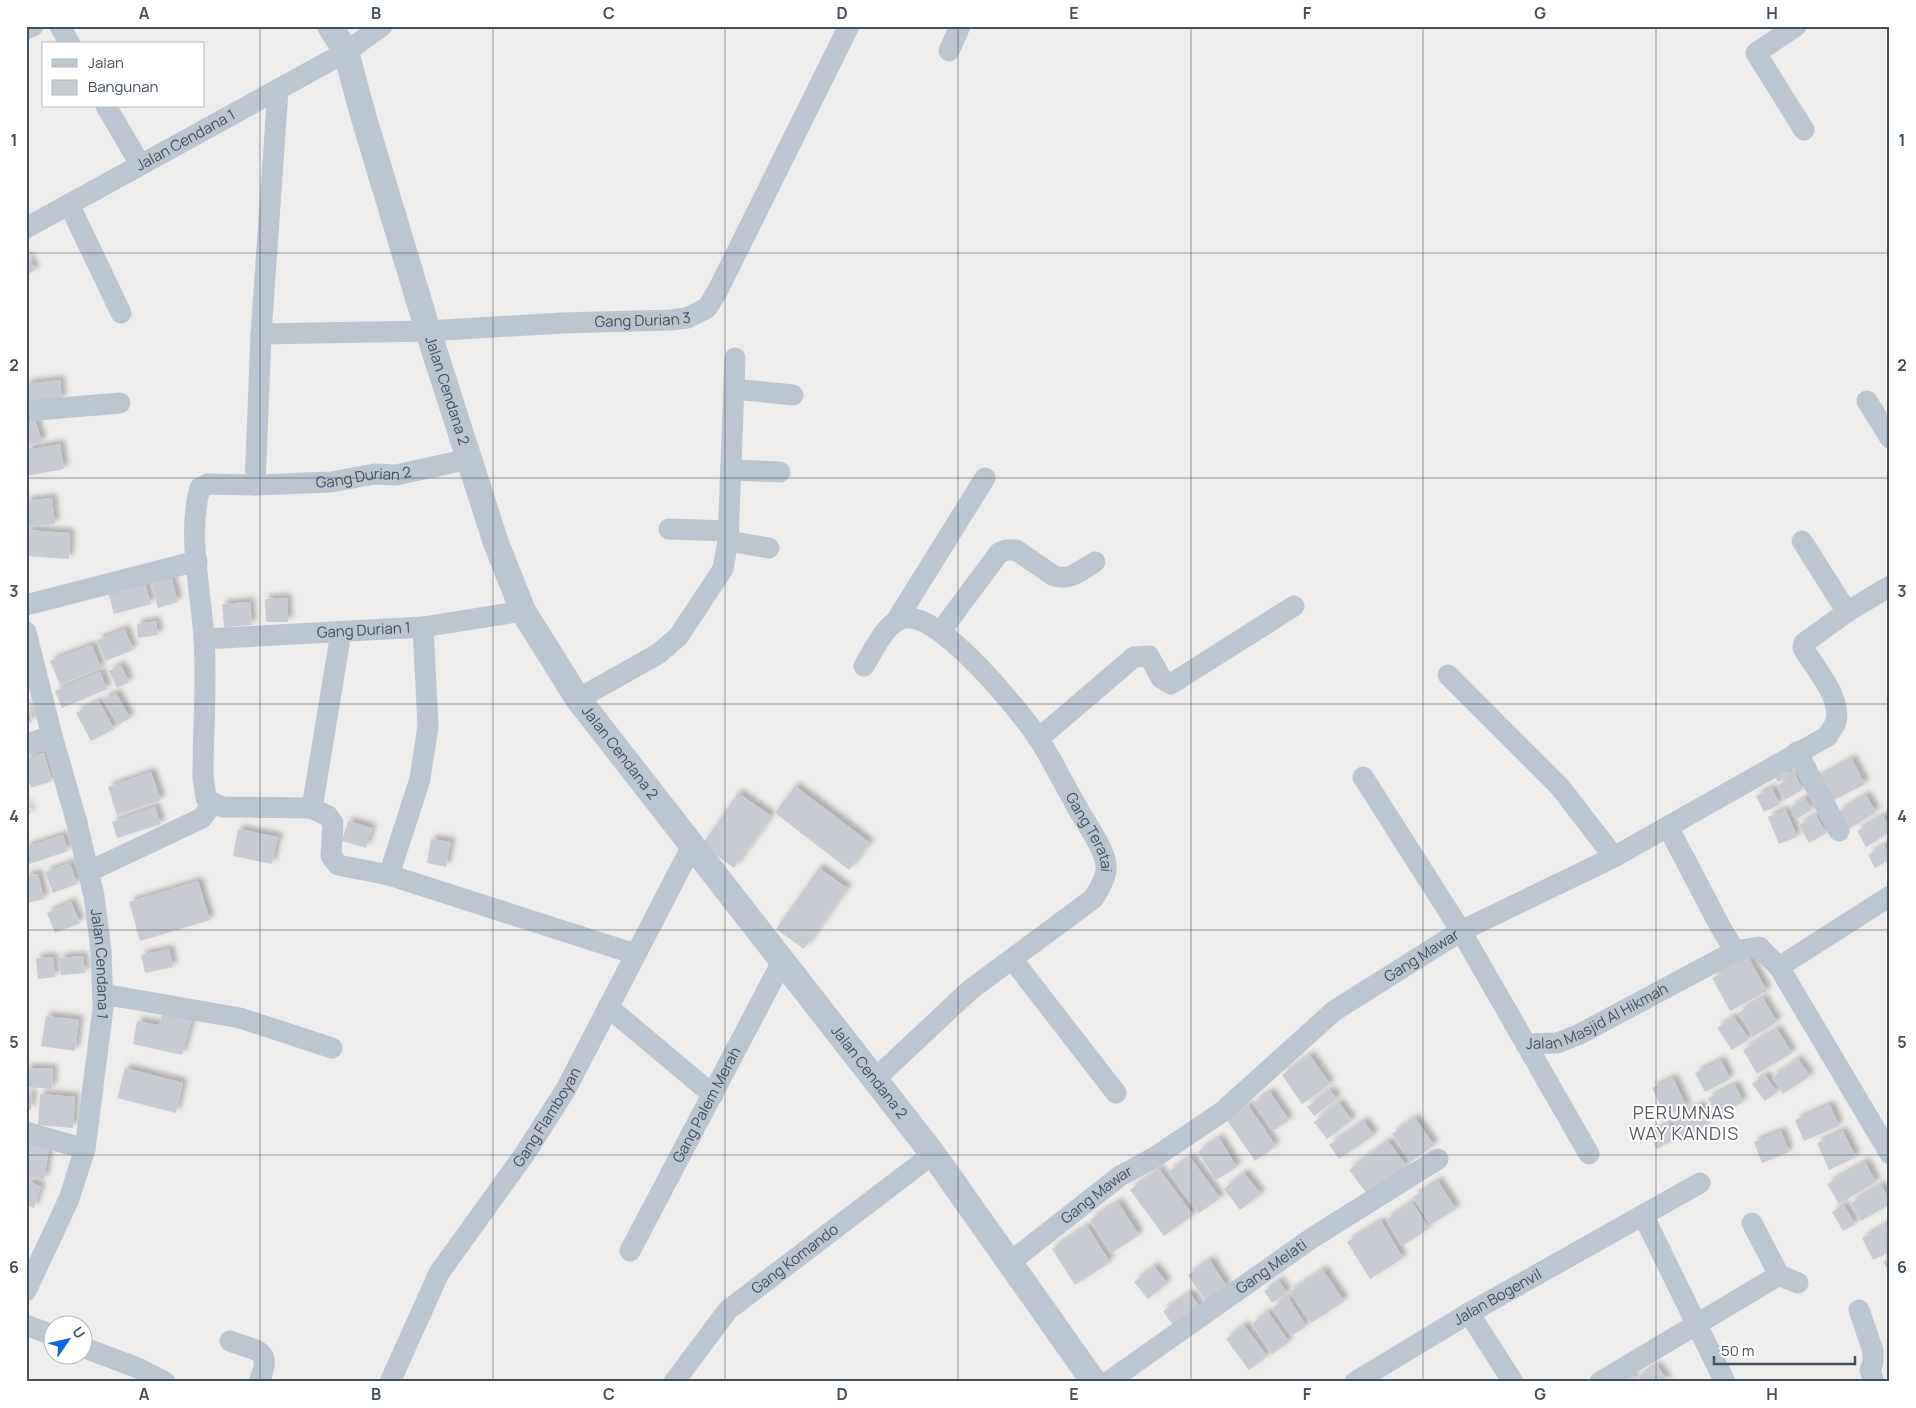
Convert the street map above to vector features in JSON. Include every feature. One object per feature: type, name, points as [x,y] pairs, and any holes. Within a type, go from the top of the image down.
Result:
[{"type":"street","points":[[26,29],[33,26]]},
{"type":"street","points":[[60,26],[69,42]]},
{"type":"street","name":"Jalan Cendana 2","points":[[330,26],[346,52],[428,331],[496,543],[524,611],[578,699],[933,1154],[1008,1263],[1094,1382]]},
{"type":"street","name":"Jalan Cendana 1","points":[[29,220],[69,204],[278,90],[346,52],[382,26]]},
{"type":"street","name":"Gang Durian 3","points":[[261,334],[428,331],[572,322],[687,318],[706,308],[729,269],[849,26]]},
{"type":"street","points":[[949,51],[960,26]]},
{"type":"street","points":[[1796,26],[1756,53],[1804,130]]},
{"type":"street","points":[[255,484],[261,334],[278,90]]},
{"type":"street","points":[[107,108],[140,164]]},
{"type":"street","points":[[69,204],[121,313]]},
{"type":"street","points":[[578,699],[658,654],[678,637],[723,569],[729,536],[735,358]]},
{"type":"street","points":[[734,389],[793,396]]},
{"type":"street","points":[[1867,401],[1890,438]]},
{"type":"street","points":[[26,411],[120,403]]},
{"type":"street","name":"Gang Durian 2","points":[[197,561],[196,517],[200,488],[208,484],[331,482],[375,474],[396,474],[469,459]]},
{"type":"street","points":[[731,470],[780,472]]},
{"type":"street","points":[[864,666],[885,633],[896,621],[985,478]]},
{"type":"street","points":[[669,529],[729,536],[769,548]]},
{"type":"street","points":[[1802,541],[1847,612],[1890,586]]},
{"type":"street","points":[[941,631],[999,553],[1006,550],[1016,550],[1054,576],[1061,578],[1069,578],[1094,562]]},
{"type":"street","points":[[26,605],[197,561],[204,639],[202,776],[206,798],[213,803],[223,806],[312,808],[328,816],[332,823],[331,856],[338,865],[389,875],[635,954]]},
{"type":"street","points":[[1038,739],[1134,657],[1149,656],[1161,678],[1171,684],[1294,606]]},
{"type":"street","name":"Gang Durian 1","points":[[204,639],[423,628],[524,611]]},
{"type":"street","name":"Gang Mawar","points":[[1008,1263],[1120,1176],[1155,1157],[1222,1112],[1334,1011],[1461,931],[1614,857],[1828,736],[1836,722],[1834,698],[1803,648],[1804,643],[1847,612]]},
{"type":"street","name":"Gang Teratai","points":[[875,1079],[970,990],[1094,898],[1102,883],[1106,866],[1100,847],[1038,739],[996,683],[941,631],[916,619],[908,618],[896,621]]},
{"type":"street","points":[[389,875],[420,778],[428,726],[423,628]]},
{"type":"street","name":"Jalan Cendana 1","points":[[26,632],[94,896],[101,950],[104,1008],[85,1149],[69,1199],[26,1291]]},
{"type":"street","points":[[312,808],[341,632]]},
{"type":"street","points":[[1448,675],[1560,787],[1614,857]]},
{"type":"street","points":[[26,744],[52,736]]},
{"type":"street","points":[[1797,752],[1839,831]]},
{"type":"street","name":"Jalan Masjid Al Hikmah","points":[[1363,776],[1461,931],[1526,1044],[1557,1042],[1578,1035],[1735,950],[1759,947],[1779,967],[1890,1154]]},
{"type":"street","points":[[88,872],[202,818],[213,803]]},
{"type":"street","points":[[1668,828],[1721,928],[1735,950]]},
{"type":"street","name":"Gang Flamboyan","points":[[390,1382],[439,1272],[524,1155],[566,1089],[692,846]]},
{"type":"street","points":[[1779,967],[1890,896]]},
{"type":"street","points":[[1012,959],[1116,1093]]},
{"type":"street","name":"Gang Palem Merah","points":[[630,1251],[783,960]]},
{"type":"street","points":[[103,994],[240,1018],[332,1048]]},
{"type":"street","points":[[608,1007],[713,1095]]},
{"type":"street","points":[[1526,1044],[1589,1154]]},
{"type":"street","points":[[26,1132],[85,1149]]},
{"type":"street","name":"Gang Komando","points":[[674,1382],[728,1310],[933,1154]]},
{"type":"street","name":"Gang Melati","points":[[1108,1382],[1312,1238],[1438,1158]]},
{"type":"street","name":"Jalan Bogenvil","points":[[1355,1382],[1469,1313],[1700,1184]]},
{"type":"street","points":[[1643,1215],[1725,1382]]},
{"type":"street","points":[[1600,1382],[1697,1323],[1788,1279],[1752,1223]]},
{"type":"street","points":[[1859,1310],[1873,1351],[1873,1362],[1870,1370],[1874,1382]]},
{"type":"street","points":[[1469,1313],[1513,1382]]},
{"type":"street","points":[[26,1325],[42,1331]]},
{"type":"street","points":[[230,1341],[262,1353],[265,1359],[265,1366],[259,1382]]},
{"type":"street","points":[[92,1352],[135,1375],[165,1382]]},
{"type":"building","points":[[26,254],[35,270],[26,275]]},
{"type":"building","points":[[60,380],[62,400],[28,404],[26,384]]},
{"type":"building","points":[[33,414],[42,442],[26,446],[26,416]]},
{"type":"building","points":[[60,444],[64,469],[26,476],[26,450]]},
{"type":"building","points":[[52,498],[55,524],[26,527],[26,501]]},
{"type":"building","points":[[26,530],[70,533],[69,559],[26,556]]},
{"type":"building","points":[[171,577],[178,602],[158,608],[151,582]]},
{"type":"building","points":[[144,579],[151,604],[114,614],[107,589]]},
{"type":"building","points":[[287,598],[288,622],[266,622],[265,599]]},
{"type":"building","points":[[250,602],[252,625],[224,627],[222,604]]},
{"type":"building","points":[[156,621],[158,635],[138,638],[137,624]]},
{"type":"building","points":[[125,629],[133,650],[105,661],[97,640]]},
{"type":"building","points":[[92,645],[101,668],[60,685],[50,661]]},
{"type":"building","points":[[121,665],[129,682],[117,688],[109,671]]},
{"type":"building","points":[[100,672],[107,689],[62,708],[55,691]]},
{"type":"building","points":[[116,693],[130,718],[118,725],[103,700]]},
{"type":"building","points":[[26,699],[32,722],[26,723]]},
{"type":"building","points":[[99,701],[114,729],[91,741],[76,713]]},
{"type":"building","points":[[44,753],[52,781],[31,788],[26,772],[26,758]]},
{"type":"building","points":[[1852,759],[1865,784],[1828,803],[1815,779]]},
{"type":"building","points":[[1782,763],[1790,775],[1778,782],[1770,771]]},
{"type":"building","points":[[151,772],[161,800],[117,815],[108,787]]},
{"type":"building","points":[[1795,775],[1803,789],[1785,800],[1777,786]]},
{"type":"building","points":[[795,786],[870,843],[849,870],[775,813]]},
{"type":"building","points":[[1772,788],[1780,804],[1764,812],[1756,796]]},
{"type":"building","points":[[738,793],[771,816],[734,868],[702,845]]},
{"type":"building","points":[[1866,795],[1876,812],[1849,829],[1838,812]]},
{"type":"building","points":[[1805,798],[1812,809],[1797,819],[1790,808]]},
{"type":"building","points":[[26,802],[31,813],[26,815]]},
{"type":"building","points":[[155,807],[161,824],[117,838],[112,822]]},
{"type":"building","points":[[1786,810],[1797,837],[1779,844],[1768,817]]},
{"type":"building","points":[[1816,815],[1826,833],[1809,843],[1799,825]]},
{"type":"building","points":[[1883,816],[1890,827],[1890,832],[1866,847],[1857,831]]},
{"type":"building","points":[[348,821],[372,828],[366,848],[342,841]]},
{"type":"building","points":[[238,829],[278,837],[272,864],[233,856]]},
{"type":"building","points":[[63,835],[68,851],[29,864],[26,856],[26,847]]},
{"type":"building","points":[[431,839],[451,842],[446,867],[427,863]]},
{"type":"building","points":[[1884,845],[1890,854],[1890,859],[1875,868],[1868,855]]},
{"type":"building","points":[[70,863],[77,884],[53,893],[45,872]]},
{"type":"building","points":[[819,868],[847,888],[804,949],[776,929]]},
{"type":"building","points":[[38,874],[44,899],[26,903],[26,876]]},
{"type":"building","points":[[198,881],[210,920],[140,941],[129,902]]},
{"type":"building","points":[[71,902],[80,923],[55,933],[47,913]]},
{"type":"building","points":[[169,949],[173,967],[145,973],[141,955]]},
{"type":"building","points":[[83,956],[85,973],[61,975],[59,958]]},
{"type":"building","points":[[53,957],[55,977],[38,979],[36,958]]},
{"type":"building","points":[[1749,958],[1767,991],[1730,1011],[1712,978]]},
{"type":"building","points":[[1763,998],[1777,1022],[1753,1037],[1738,1013]]},
{"type":"building","points":[[163,1011],[192,1019],[182,1055],[133,1044],[137,1021],[159,1025]]},
{"type":"building","points":[[46,1016],[79,1020],[75,1051],[41,1046]]},
{"type":"building","points":[[1734,1017],[1749,1039],[1732,1050],[1717,1028]]},
{"type":"building","points":[[1777,1029],[1792,1053],[1757,1074],[1743,1050]]},
{"type":"building","points":[[1310,1055],[1330,1084],[1302,1104],[1282,1075]]},
{"type":"building","points":[[1798,1059],[1810,1076],[1783,1094],[1772,1078]]},
{"type":"building","points":[[1721,1060],[1730,1079],[1705,1092],[1695,1073]]},
{"type":"building","points":[[26,1068],[53,1069],[52,1089],[26,1087]]},
{"type":"building","points":[[125,1068],[183,1083],[176,1113],[117,1098]]},
{"type":"building","points":[[1765,1075],[1777,1092],[1765,1101],[1752,1084]]},
{"type":"building","points":[[1673,1078],[1687,1107],[1666,1117],[1652,1088]]},
{"type":"building","points":[[1735,1085],[1743,1102],[1716,1116],[1708,1098]]},
{"type":"building","points":[[1330,1090],[1337,1099],[1314,1116],[1307,1107]]},
{"type":"building","points":[[1270,1092],[1289,1120],[1273,1131],[1253,1103]]},
{"type":"building","points":[[26,1093],[32,1094],[31,1110],[26,1109]]},
{"type":"building","points":[[40,1094],[75,1097],[73,1128],[38,1125]]},
{"type":"building","points":[[1339,1103],[1352,1120],[1327,1139],[1314,1122]]},
{"type":"building","points":[[1248,1105],[1276,1146],[1255,1161],[1227,1120]]},
{"type":"building","points":[[1700,1105],[1710,1123],[1683,1138],[1673,1120]]},
{"type":"building","points":[[1830,1105],[1839,1126],[1804,1141],[1795,1120]]},
{"type":"building","points":[[1415,1118],[1434,1145],[1411,1162],[1392,1134]]},
{"type":"building","points":[[1364,1121],[1374,1135],[1339,1159],[1329,1145]]},
{"type":"building","points":[[1668,1123],[1677,1138],[1657,1149],[1649,1134]]},
{"type":"building","points":[[1781,1131],[1789,1152],[1762,1163],[1754,1142]]},
{"type":"building","points":[[1843,1131],[1856,1157],[1829,1170],[1817,1143]]},
{"type":"building","points":[[1219,1138],[1237,1167],[1216,1180],[1198,1152]]},
{"type":"building","points":[[26,1140],[50,1144],[44,1180],[26,1177]]},
{"type":"building","points":[[1388,1141],[1407,1166],[1368,1195],[1349,1170]]},
{"type":"building","points":[[1190,1157],[1220,1198],[1199,1213],[1168,1172]]},
{"type":"building","points":[[1865,1162],[1876,1182],[1839,1204],[1827,1184]]},
{"type":"building","points":[[1159,1169],[1193,1215],[1164,1236],[1130,1190]]},
{"type":"building","points":[[1244,1173],[1261,1194],[1240,1210],[1224,1189]]},
{"type":"building","points":[[26,1181],[41,1186],[34,1208],[26,1205]]},
{"type":"building","points":[[1438,1181],[1456,1209],[1430,1225],[1413,1197]]},
{"type":"building","points":[[1881,1185],[1890,1200],[1890,1204],[1861,1221],[1851,1203]]},
{"type":"building","points":[[1118,1202],[1139,1235],[1111,1253],[1090,1220]]},
{"type":"building","points":[[1412,1202],[1429,1228],[1402,1246],[1386,1220]]},
{"type":"building","points":[[1844,1205],[1855,1224],[1843,1231],[1832,1212]]},
{"type":"building","points":[[1381,1221],[1403,1258],[1370,1279],[1347,1242]]},
{"type":"building","points":[[1890,1223],[1890,1252],[1873,1260],[1862,1238]]},
{"type":"building","points":[[1087,1226],[1110,1262],[1075,1285],[1052,1249]]},
{"type":"building","points":[[1890,1258],[1890,1272],[1883,1262]]},
{"type":"building","points":[[1210,1260],[1227,1287],[1206,1302],[1188,1275]]},
{"type":"building","points":[[1154,1266],[1167,1283],[1148,1299],[1134,1282]]},
{"type":"building","points":[[1323,1270],[1344,1301],[1311,1323],[1290,1292]]},
{"type":"building","points":[[1279,1281],[1287,1293],[1272,1303],[1264,1291]]},
{"type":"building","points":[[1190,1293],[1201,1309],[1174,1327],[1163,1311]]},
{"type":"building","points":[[1288,1297],[1306,1326],[1291,1336],[1272,1308]]},
{"type":"building","points":[[1268,1312],[1289,1342],[1272,1354],[1252,1324]]},
{"type":"building","points":[[1244,1325],[1267,1356],[1249,1370],[1226,1339]]},
{"type":"building","points":[[1657,1365],[1668,1382],[1641,1382],[1638,1377]]},
{"type":"building","points":[[1632,1374],[1636,1382],[1618,1382]]},
{"type":"district","name":"PERUMNAS WAY KANDIS","points":[[1684,1123]]}]
